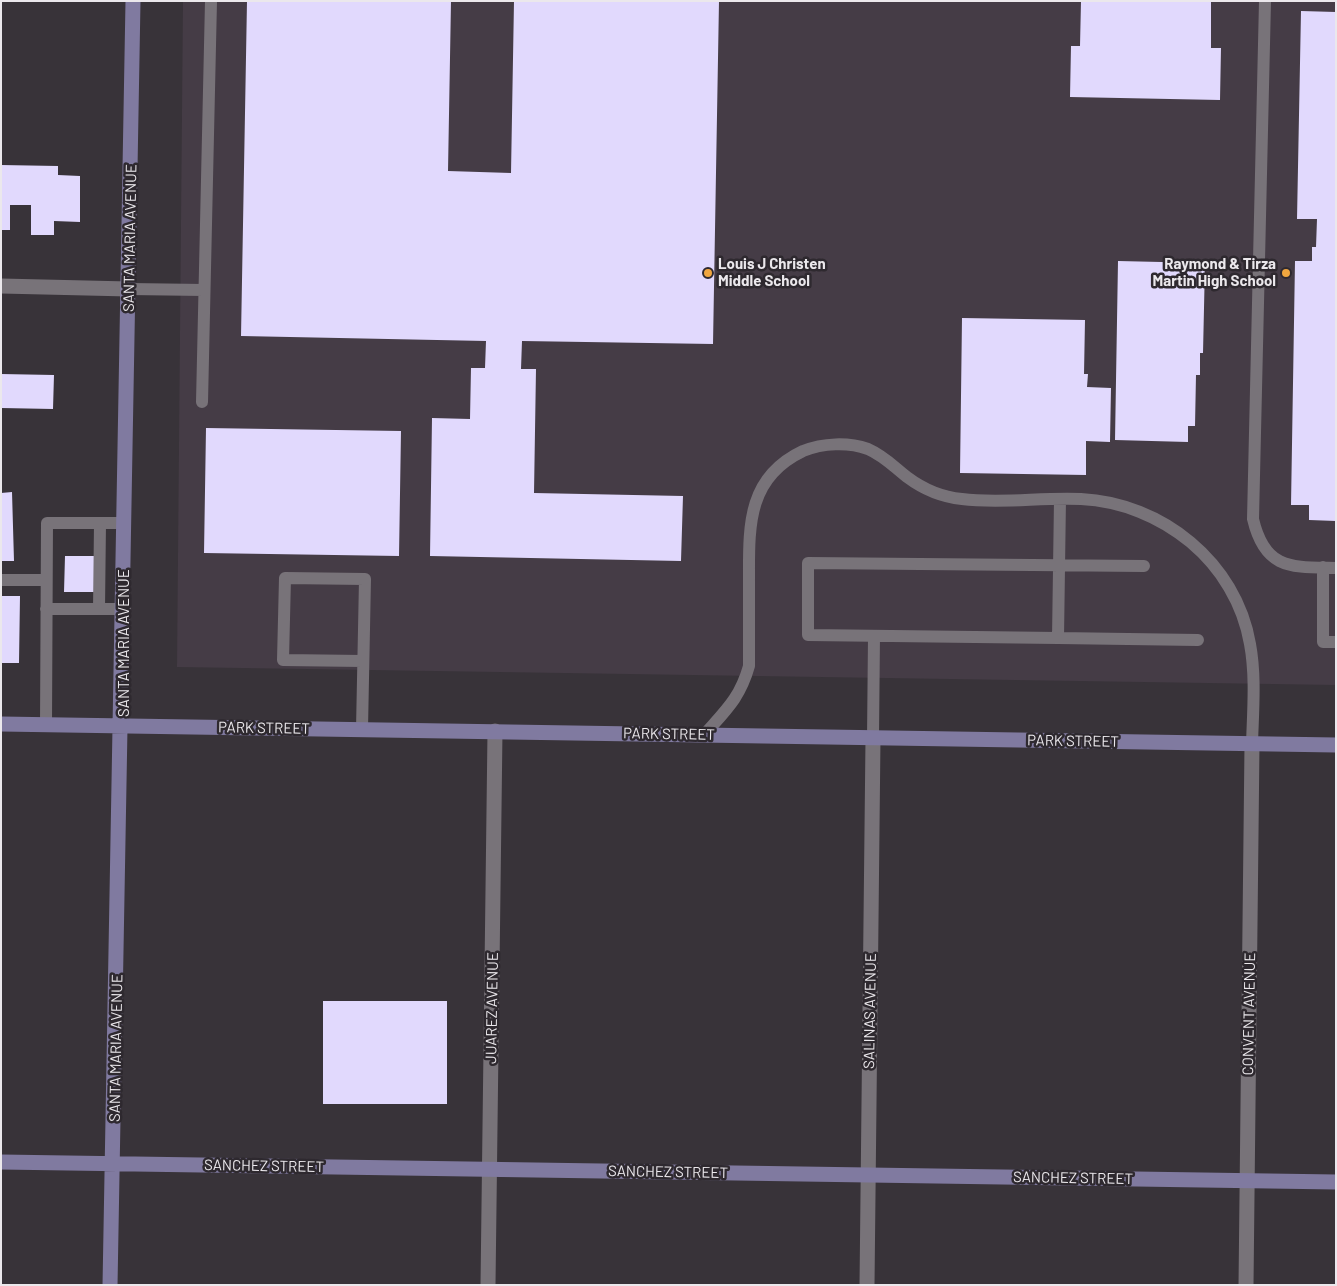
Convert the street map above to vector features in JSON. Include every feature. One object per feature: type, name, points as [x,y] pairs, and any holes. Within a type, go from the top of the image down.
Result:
[{"type":"main road","name":"SANTA MARIA AVENUE","points":[[110,1285],[125,610],[124,523],[132,1]]},
{"type":"main road","name":"PARK STREET","points":[[1,724],[1336,746]]},
{"type":"main road","name":"SANCHEZ STREET","points":[[1,1162],[1336,1182]]},
{"type":"street","points":[[1,286],[129,289]]},
{"type":"street","name":"JUAREZ AVENUE","points":[[488,1285],[495,731]]},
{"type":"street","name":"SALINAS AVENUE","points":[[867,1285],[873,738]]},
{"type":"street","name":"CONVENT AVENUE","points":[[1246,1285],[1252,744]]},
{"type":"lane","points":[[202,402],[211,1]]},
{"type":"lane","points":[[1265,1],[1254,519],[1258,539],[1271,556],[1284,563],[1336,568]]},
{"type":"lane","points":[[129,289],[204,290]]},
{"type":"lane","points":[[704,735],[738,697],[749,666],[749,543],[752,511],[756,498],[768,478],[792,457],[817,447],[848,445],[866,449],[883,456],[923,488],[942,496],[964,500],[1060,499],[1105,502],[1128,507],[1159,520],[1188,540],[1214,564],[1237,601],[1250,643],[1253,670],[1252,744]]},
{"type":"lane","points":[[1058,638],[1060,499]]},
{"type":"lane","points":[[46,724],[47,523],[124,523]]},
{"type":"lane","points":[[99,610],[100,523]]},
{"type":"lane","points":[[1144,566],[808,563],[808,635],[1198,640]]},
{"type":"lane","points":[[1323,567],[1323,642],[1336,642]]},
{"type":"lane","points":[[362,729],[364,661],[365,579],[285,578],[284,660],[364,661]]},
{"type":"lane","points":[[1,580],[46,580]]},
{"type":"lane","points":[[46,608],[125,610]]},
{"type":"lane","points":[[873,738],[874,636]]},
{"type":"shaded area","name":"Louis J Christen Middle School","points":[[183,1],[1336,1],[1336,685],[177,667]]},
{"type":"building","points":[[247,1],[451,1],[448,171],[511,173],[514,1],[719,1],[713,344],[522,341],[521,369],[536,369],[534,493],[683,496],[681,561],[430,556],[432,418],[470,419],[471,368],[485,368],[486,341],[241,336]]},
{"type":"building","points":[[1081,1],[1211,1],[1211,48],[1221,48],[1220,100],[1070,97],[1071,46],[1080,46]]},
{"type":"building","points":[[1301,11],[1336,12],[1336,521],[1309,520],[1309,505],[1291,505],[1295,261],[1312,261],[1312,247],[1316,247],[1317,219],[1297,219]]},
{"type":"building","points":[[1,165],[58,166],[58,175],[80,176],[80,222],[54,221],[54,235],[31,235],[31,205],[10,205],[10,230],[1,230]]},
{"type":"building","points":[[1118,261],[1205,263],[1203,353],[1200,353],[1200,375],[1196,375],[1195,426],[1188,426],[1188,442],[1115,440]]},
{"type":"building","points":[[962,318],[1085,320],[1084,374],[1088,374],[1087,387],[1111,388],[1110,442],[1086,441],[1086,475],[960,473]]},
{"type":"building","points":[[1,374],[54,375],[53,409],[1,408]]},
{"type":"building","points":[[206,428],[401,431],[399,556],[204,553]]},
{"type":"building","points":[[12,492],[14,561],[1,561],[1,493]]},
{"type":"building","points":[[65,556],[95,556],[94,592],[64,592]]},
{"type":"building","points":[[1,596],[20,596],[19,663],[1,663]]},
{"type":"building","points":[[323,1001],[447,1001],[447,1104],[323,1104]]},
{"type":"place","name":"Louis J Christen Middle School","points":[[708,273]]},
{"type":"place","name":"Raymond & Tirza Martin High School","points":[[1286,273]]}]
